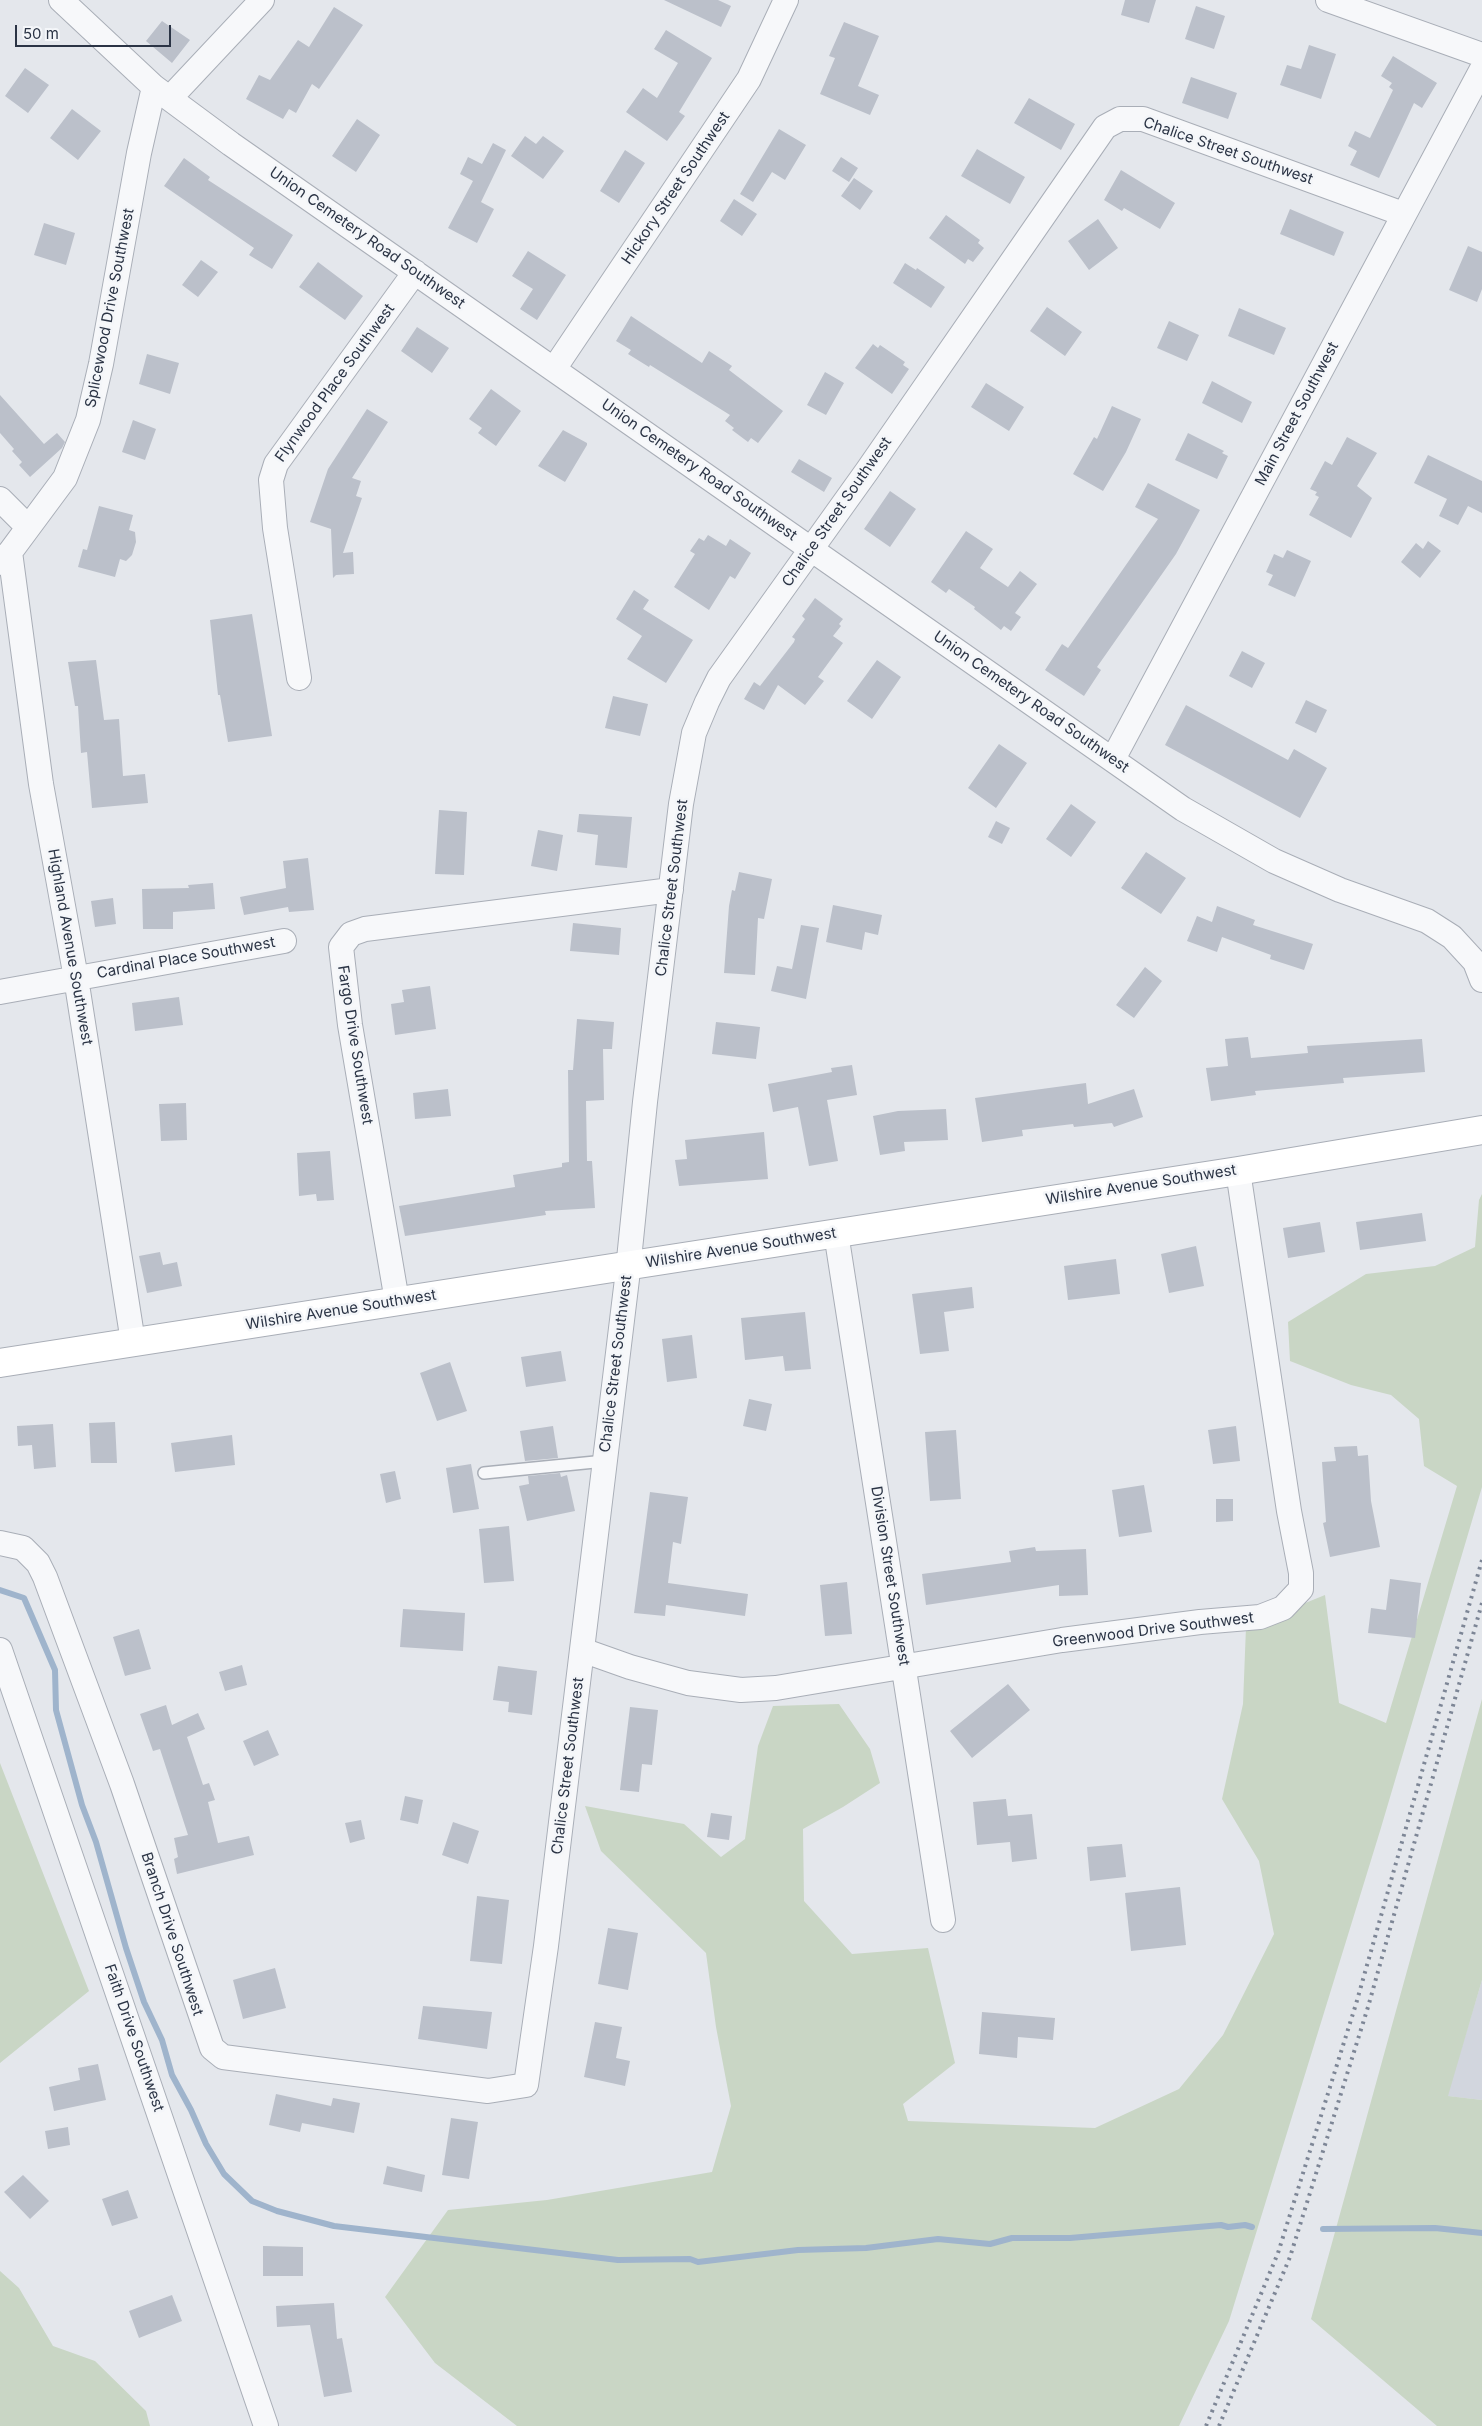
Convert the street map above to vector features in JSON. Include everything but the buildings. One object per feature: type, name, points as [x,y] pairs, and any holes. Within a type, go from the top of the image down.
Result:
[{"type":"street","name":"Union Cemetery Road Southwest","points":[[61,0],[162,93],[231,144],[1183,809],[1274,861],[1340,890],[1427,920],[1452,937],[1475,962],[1482,980]]},
{"type":"street","points":[[162,93],[262,0]]},
{"type":"street","name":"Hickory Street Southwest","points":[[554,369],[749,79],[786,0]]},
{"type":"street","points":[[1328,0],[1482,55]]},
{"type":"street","name":"Main Street Southwest","points":[[1113,759],[1482,69]]},
{"type":"street","name":"Splicewood Drive Southwest","points":[[5,558],[65,478],[88,420],[101,364],[139,152],[162,93]]},
{"type":"street","name":"Chalice Street Southwest","points":[[526,2085],[546,1946],[605,1461],[645,1102],[681,804],[694,733],[704,709],[719,678],[867,471],[1105,127],[1120,119],[1144,120],[1403,214]]},
{"type":"street","name":"Flynwood Place Southwest","points":[[299,678],[275,528],[271,480],[276,464],[415,272]]},
{"type":"street","points":[[0,499],[28,528]]},
{"type":"street","name":"Highland Avenue Southwest","points":[[5,558],[41,784],[76,978],[133,1342]]},
{"type":"street","name":"Fargo Drive Southwest","points":[[397,1301],[350,1025],[341,947],[351,934],[365,929],[671,890]]},
{"type":"street","name":"Cardinal Place Southwest","points":[[0,992],[284,941]]},
{"type":"street","name":"Wilshire Avenue Southwest","points":[[0,1363],[628,1266],[1482,1130]]},
{"type":"street","name":"Greenwood Drive Southwest","points":[[582,1650],[630,1667],[688,1683],[741,1690],[776,1688],[1062,1640],[1200,1622],[1260,1617],[1283,1608],[1301,1588],[1301,1573],[1289,1511],[1238,1170]]},
{"type":"street","name":"Division Street Southwest","points":[[836,1233],[943,1920]]},
{"type":"street","name":"Branch Drive Southwest","points":[[0,1544],[24,1548],[38,1563],[45,1577],[122,1784],[212,2048],[223,2057],[488,2091],[526,2085]]},
{"type":"street","name":"Faith Drive Southwest","points":[[0,1650],[266,2426]]},
{"type":"lane","points":[[484,1473],[605,1461]]},
{"type":"shaded area","points":[[1482,1980],[1482,2100],[1447,2096]]},
{"type":"green space","points":[[1482,1194],[1482,1487],[1380,1831],[1229,2321],[1179,2426],[517,2426],[435,2363],[385,2297],[448,2210],[547,2200],[712,2172],[731,2106],[716,2027],[706,1953],[601,1851],[585,1806],[684,1824],[721,1857],[745,1839],[758,1746],[773,1706],[839,1704],[870,1749],[880,1783],[843,1807],[803,1829],[804,1901],[852,1954],[928,1948],[955,2063],[903,2104],[908,2121],[1095,2128],[1179,2089],[1223,2035],[1274,1934],[1259,1861],[1222,1799],[1243,1704],[1246,1627],[1325,1595],[1339,1703],[1386,1723],[1457,1486],[1424,1466],[1419,1419],[1391,1395],[1351,1385],[1290,1361],[1288,1322],[1366,1274],[1435,1266],[1475,1247],[1479,1200]]},
{"type":"green space","points":[[1482,1699],[1482,1980],[1448,2096],[1482,2100],[1482,2426],[1437,2426],[1311,2319]]},
{"type":"green space","points":[[0,1763],[89,1991],[0,2063]]},
{"type":"green space","points":[[0,2271],[19,2288],[53,2346],[95,2361],[146,2411],[150,2426],[0,2426]]},
{"type":"waterway","points":[[0,1590],[24,1598],[55,1670],[56,1710],[82,1805],[96,1842],[126,1948],[144,2002],[162,2040],[172,2075],[191,2110],[206,2144],[224,2174],[252,2201],[277,2211],[334,2226],[618,2260],[690,2259],[698,2262],[798,2250],[866,2248],[938,2239],[990,2244],[1012,2238],[1070,2238],[1221,2225],[1228,2227],[1245,2225],[1252,2227]]},
{"type":"waterway","points":[[1323,2229],[1435,2228],[1482,2233]]},
{"type":"railway","points":[[1206,2426],[1278,2253],[1356,2004],[1482,1560]]},
{"type":"railway","points":[[1219,2426],[1290,2257],[1368,2007],[1482,1603]]}]
